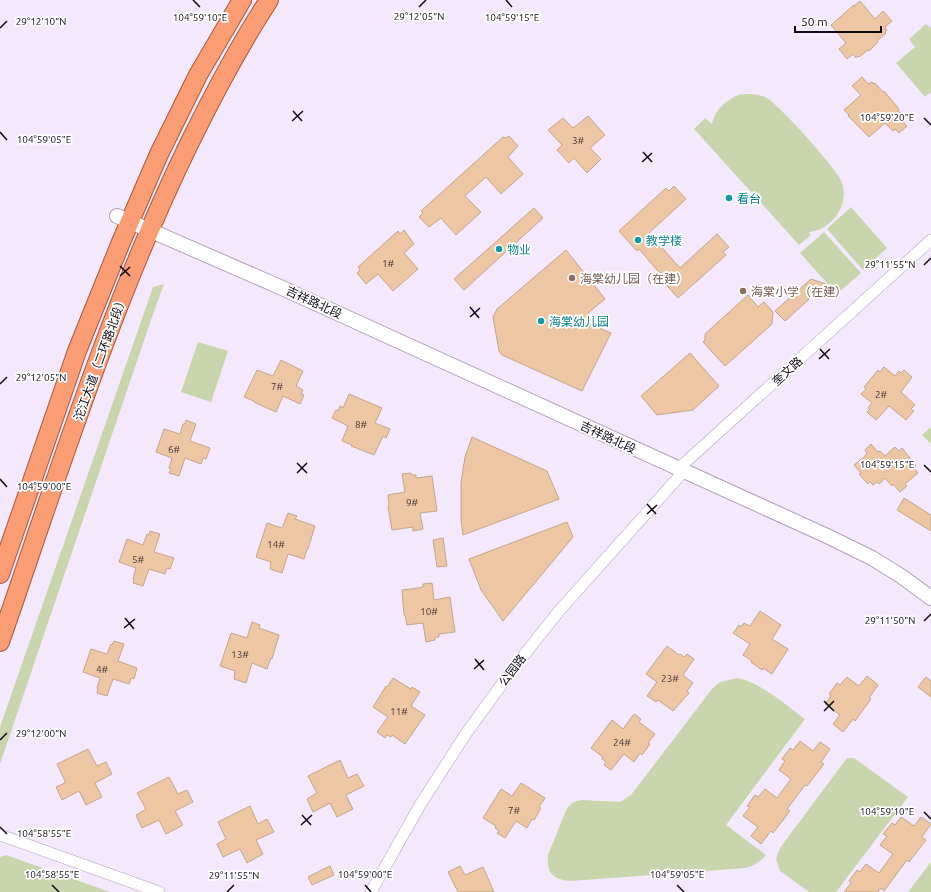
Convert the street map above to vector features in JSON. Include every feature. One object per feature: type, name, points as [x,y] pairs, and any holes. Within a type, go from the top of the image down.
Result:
[{"type":"highway","name":"沱江大道（二环路北段）","points":[[0,574],[124,219],[159,154],[198,75],[242,0]]},
{"type":"highway","name":"沱江大道（二环路北段）","points":[[0,642],[99,358],[150,230],[173,178],[218,86],[269,0]]},
{"type":"street","name":"吉祥路北段","points":[[124,219],[280,287],[827,536],[872,558],[901,576],[931,598]]},
{"type":"street","name":"奎文路","points":[[681,470],[931,240]]},
{"type":"street","name":"公园路","points":[[371,892],[420,805],[465,735],[512,670],[559,611],[681,470]]},
{"type":"street","points":[[0,835],[159,892]]},
{"type":"green space","points":[[926,24],[931,28],[931,92],[925,97],[896,63],[915,47],[909,39]]},
{"type":"green space","points":[[741,94],[759,95],[771,101],[805,136],[837,173],[841,180],[844,198],[838,214],[826,226],[809,232],[811,235],[799,245],[694,129],[705,118],[712,124],[722,105]]},
{"type":"green space","points":[[851,207],[887,248],[863,270],[827,229]]},
{"type":"green space","points":[[824,232],[861,273],[837,294],[800,253]]},
{"type":"green space","points":[[164,284],[0,764],[0,727],[153,287]]},
{"type":"green space","points":[[198,342],[228,351],[211,402],[181,392]]},
{"type":"green space","points":[[931,427],[931,444],[922,435]]},
{"type":"green space","points":[[737,678],[746,680],[763,689],[805,719],[726,825],[766,855],[757,863],[746,868],[571,881],[555,877],[548,867],[548,855],[567,808],[572,803],[577,801],[620,802],[631,795],[712,689],[720,682]]},
{"type":"green space","points":[[847,758],[854,758],[908,797],[836,892],[809,892],[780,871],[776,859],[780,848]]},
{"type":"green space","points":[[6,855],[110,892],[0,892],[0,857]]},
{"type":"green space","points":[[931,862],[931,892],[908,892]]},
{"type":"building","points":[[860,1],[875,19],[883,11],[892,21],[885,27],[887,30],[885,32],[886,33],[869,51],[868,50],[856,58],[853,54],[847,59],[839,49],[846,43],[831,25]]},
{"type":"building","points":[[862,77],[868,84],[872,82],[874,84],[875,83],[899,109],[898,110],[900,113],[897,115],[907,126],[899,133],[895,129],[893,131],[885,123],[869,137],[844,110],[861,95],[852,86]]},
{"type":"building","points":[[588,116],[605,135],[590,148],[601,159],[587,173],[574,158],[569,163],[557,150],[562,145],[548,130],[563,118],[573,128]]},
{"type":"building","points":[[509,136],[518,146],[508,157],[523,174],[501,194],[486,177],[465,196],[481,212],[456,235],[441,218],[429,227],[419,217],[423,213],[421,211],[503,137],[506,138]]},
{"type":"building","name":"教学楼","points":[[674,186],[686,199],[649,233],[680,268],[717,234],[729,247],[723,252],[726,255],[678,298],[661,279],[663,277],[639,249],[637,251],[619,231],[666,188],[669,191]]},
{"type":"building","name":"物业","points":[[534,208],[543,218],[464,290],[454,279]]},
{"type":"building","points":[[404,230],[414,244],[404,253],[418,269],[393,291],[378,274],[366,284],[357,273],[360,270],[358,267],[398,231],[400,234]]},
{"type":"building","name":"海棠幼儿园","points":[[566,250],[605,299],[588,313],[589,324],[611,333],[582,391],[502,355],[499,351],[493,317],[497,309]]},
{"type":"building","points":[[811,279],[826,284],[785,321],[775,311]]},
{"type":"building","points":[[748,295],[758,307],[764,302],[773,312],[772,324],[725,366],[703,342],[705,340],[705,334]]},
{"type":"building","points":[[690,353],[719,386],[693,410],[657,415],[641,396]]},
{"type":"building","points":[[281,360],[303,371],[296,386],[303,390],[301,394],[304,395],[300,404],[283,396],[276,412],[244,397],[257,370],[273,376]]},
{"type":"building","points":[[884,367],[895,376],[899,371],[901,373],[904,370],[912,377],[901,392],[915,405],[911,409],[914,411],[906,420],[889,406],[876,420],[867,412],[872,403],[861,394],[866,389],[864,387],[878,370],[880,372]]},
{"type":"building","points":[[349,394],[382,408],[375,423],[390,429],[386,438],[383,436],[374,455],[342,441],[348,426],[332,418],[340,406],[343,408]]},
{"type":"building","points":[[186,420],[196,424],[190,441],[210,448],[206,459],[203,458],[201,464],[185,458],[179,476],[169,473],[172,458],[156,452],[164,429],[180,434]]},
{"type":"building","points":[[472,437],[547,471],[559,499],[463,535],[461,520],[461,483],[465,457]]},
{"type":"building","points":[[871,444],[878,452],[880,451],[885,456],[895,447],[899,451],[902,448],[916,466],[914,468],[918,473],[905,484],[907,486],[900,492],[885,478],[879,484],[877,482],[873,485],[870,482],[868,484],[859,474],[861,473],[854,465],[865,456],[867,453],[865,450]]},
{"type":"building","points":[[411,473],[411,475],[416,475],[416,478],[432,476],[437,511],[420,513],[423,529],[413,531],[413,527],[392,530],[388,506],[388,495],[405,492],[402,474]]},
{"type":"building","points":[[904,498],[931,515],[931,531],[897,510]]},
{"type":"building","points":[[288,513],[297,516],[295,519],[315,526],[304,559],[288,554],[282,573],[270,569],[271,562],[256,557],[267,523],[282,528]]},
{"type":"building","points":[[567,522],[573,537],[503,621],[481,590],[469,559]]},
{"type":"building","points":[[150,531],[160,534],[154,552],[174,558],[170,569],[167,568],[165,574],[149,569],[143,586],[133,583],[136,568],[119,562],[127,539],[143,545],[147,534],[149,535]]},
{"type":"building","points":[[443,538],[447,566],[437,567],[433,540]]},
{"type":"building","points":[[432,583],[434,600],[450,597],[455,632],[439,634],[439,637],[435,637],[435,640],[426,642],[423,623],[407,625],[404,615],[402,590],[423,587],[423,584]]},
{"type":"building","points":[[760,611],[781,625],[772,639],[788,649],[772,674],[763,668],[762,670],[743,655],[750,644],[733,633],[739,625],[741,627],[744,623],[750,626]]},
{"type":"building","points":[[252,622],[260,625],[259,628],[279,635],[272,659],[271,658],[267,669],[252,663],[246,683],[234,679],[235,671],[220,666],[231,633],[247,638]]},
{"type":"building","points":[[114,641],[124,644],[118,661],[137,668],[134,679],[131,678],[129,684],[113,679],[107,696],[97,693],[100,678],[83,672],[91,649],[107,654],[111,644],[112,645]]},
{"type":"building","points":[[667,646],[679,655],[680,654],[684,657],[687,654],[694,659],[683,675],[693,683],[687,691],[689,693],[673,711],[658,700],[656,702],[647,696],[657,682],[646,674]]},
{"type":"building","points":[[867,676],[878,685],[869,698],[871,699],[855,721],[853,719],[843,732],[833,724],[840,715],[825,704],[831,696],[829,694],[837,683],[840,685],[847,677],[859,686]]},
{"type":"building","points":[[926,677],[931,681],[931,697],[918,687]]},
{"type":"building","points":[[393,678],[411,689],[412,687],[420,692],[411,706],[425,715],[405,744],[392,735],[391,737],[387,735],[385,738],[377,732],[388,717],[373,707],[386,686],[387,687]]},
{"type":"building","points":[[634,714],[641,719],[639,722],[655,734],[648,743],[650,744],[642,755],[640,753],[634,762],[624,754],[611,770],[604,765],[606,762],[602,759],[603,757],[591,748],[612,720],[623,729]]},
{"type":"building","points":[[800,741],[813,751],[820,742],[830,749],[821,762],[824,764],[807,786],[805,785],[787,809],[790,811],[773,833],[771,831],[761,844],[751,836],[758,827],[743,816],[750,807],[747,806],[755,795],[758,797],[765,789],[777,798],[791,779],[779,770],[785,761],[782,759],[790,748],[793,750]]},
{"type":"building","points":[[88,749],[97,766],[106,762],[112,774],[95,783],[102,797],[86,805],[79,791],[62,800],[56,787],[65,783],[65,781],[57,764]]},
{"type":"building","points":[[340,760],[348,778],[357,774],[364,786],[346,795],[353,809],[337,817],[330,803],[313,812],[307,799],[317,793],[308,776]]},
{"type":"building","points":[[169,777],[178,794],[187,790],[193,802],[175,811],[183,825],[166,834],[159,820],[142,828],[136,815],[146,809],[137,793]]},
{"type":"building","points":[[521,783],[545,798],[539,807],[541,808],[534,820],[532,819],[527,828],[516,821],[505,838],[497,833],[499,831],[495,828],[496,826],[483,818],[501,789],[512,796]]},
{"type":"building","points":[[250,806],[258,824],[267,819],[274,832],[256,840],[263,854],[247,863],[240,849],[223,857],[217,844],[226,839],[218,822]]},
{"type":"building","points":[[901,817],[914,826],[921,817],[931,824],[922,837],[926,840],[909,862],[907,860],[884,891],[881,888],[878,892],[844,892],[851,883],[849,881],[857,870],[860,872],[866,864],[879,873],[893,854],[880,845],[887,836],[883,834],[892,823],[895,825]]},
{"type":"building","points":[[330,866],[334,875],[312,885],[308,877]]},
{"type":"building","points":[[460,866],[465,875],[483,867],[494,892],[458,892],[448,872]]},
{"type":"place","name":"看台","points":[[729,198]]},
{"type":"place","name":"教学楼","points":[[638,240]]},
{"type":"place","name":"物业","points":[[499,249]]},
{"type":"place","name":"海棠幼儿园（在建）","points":[[572,278]]},
{"type":"place","name":"海棠小学（在建）","points":[[743,291]]},
{"type":"place","name":"海棠幼儿园","points":[[541,321]]}]
